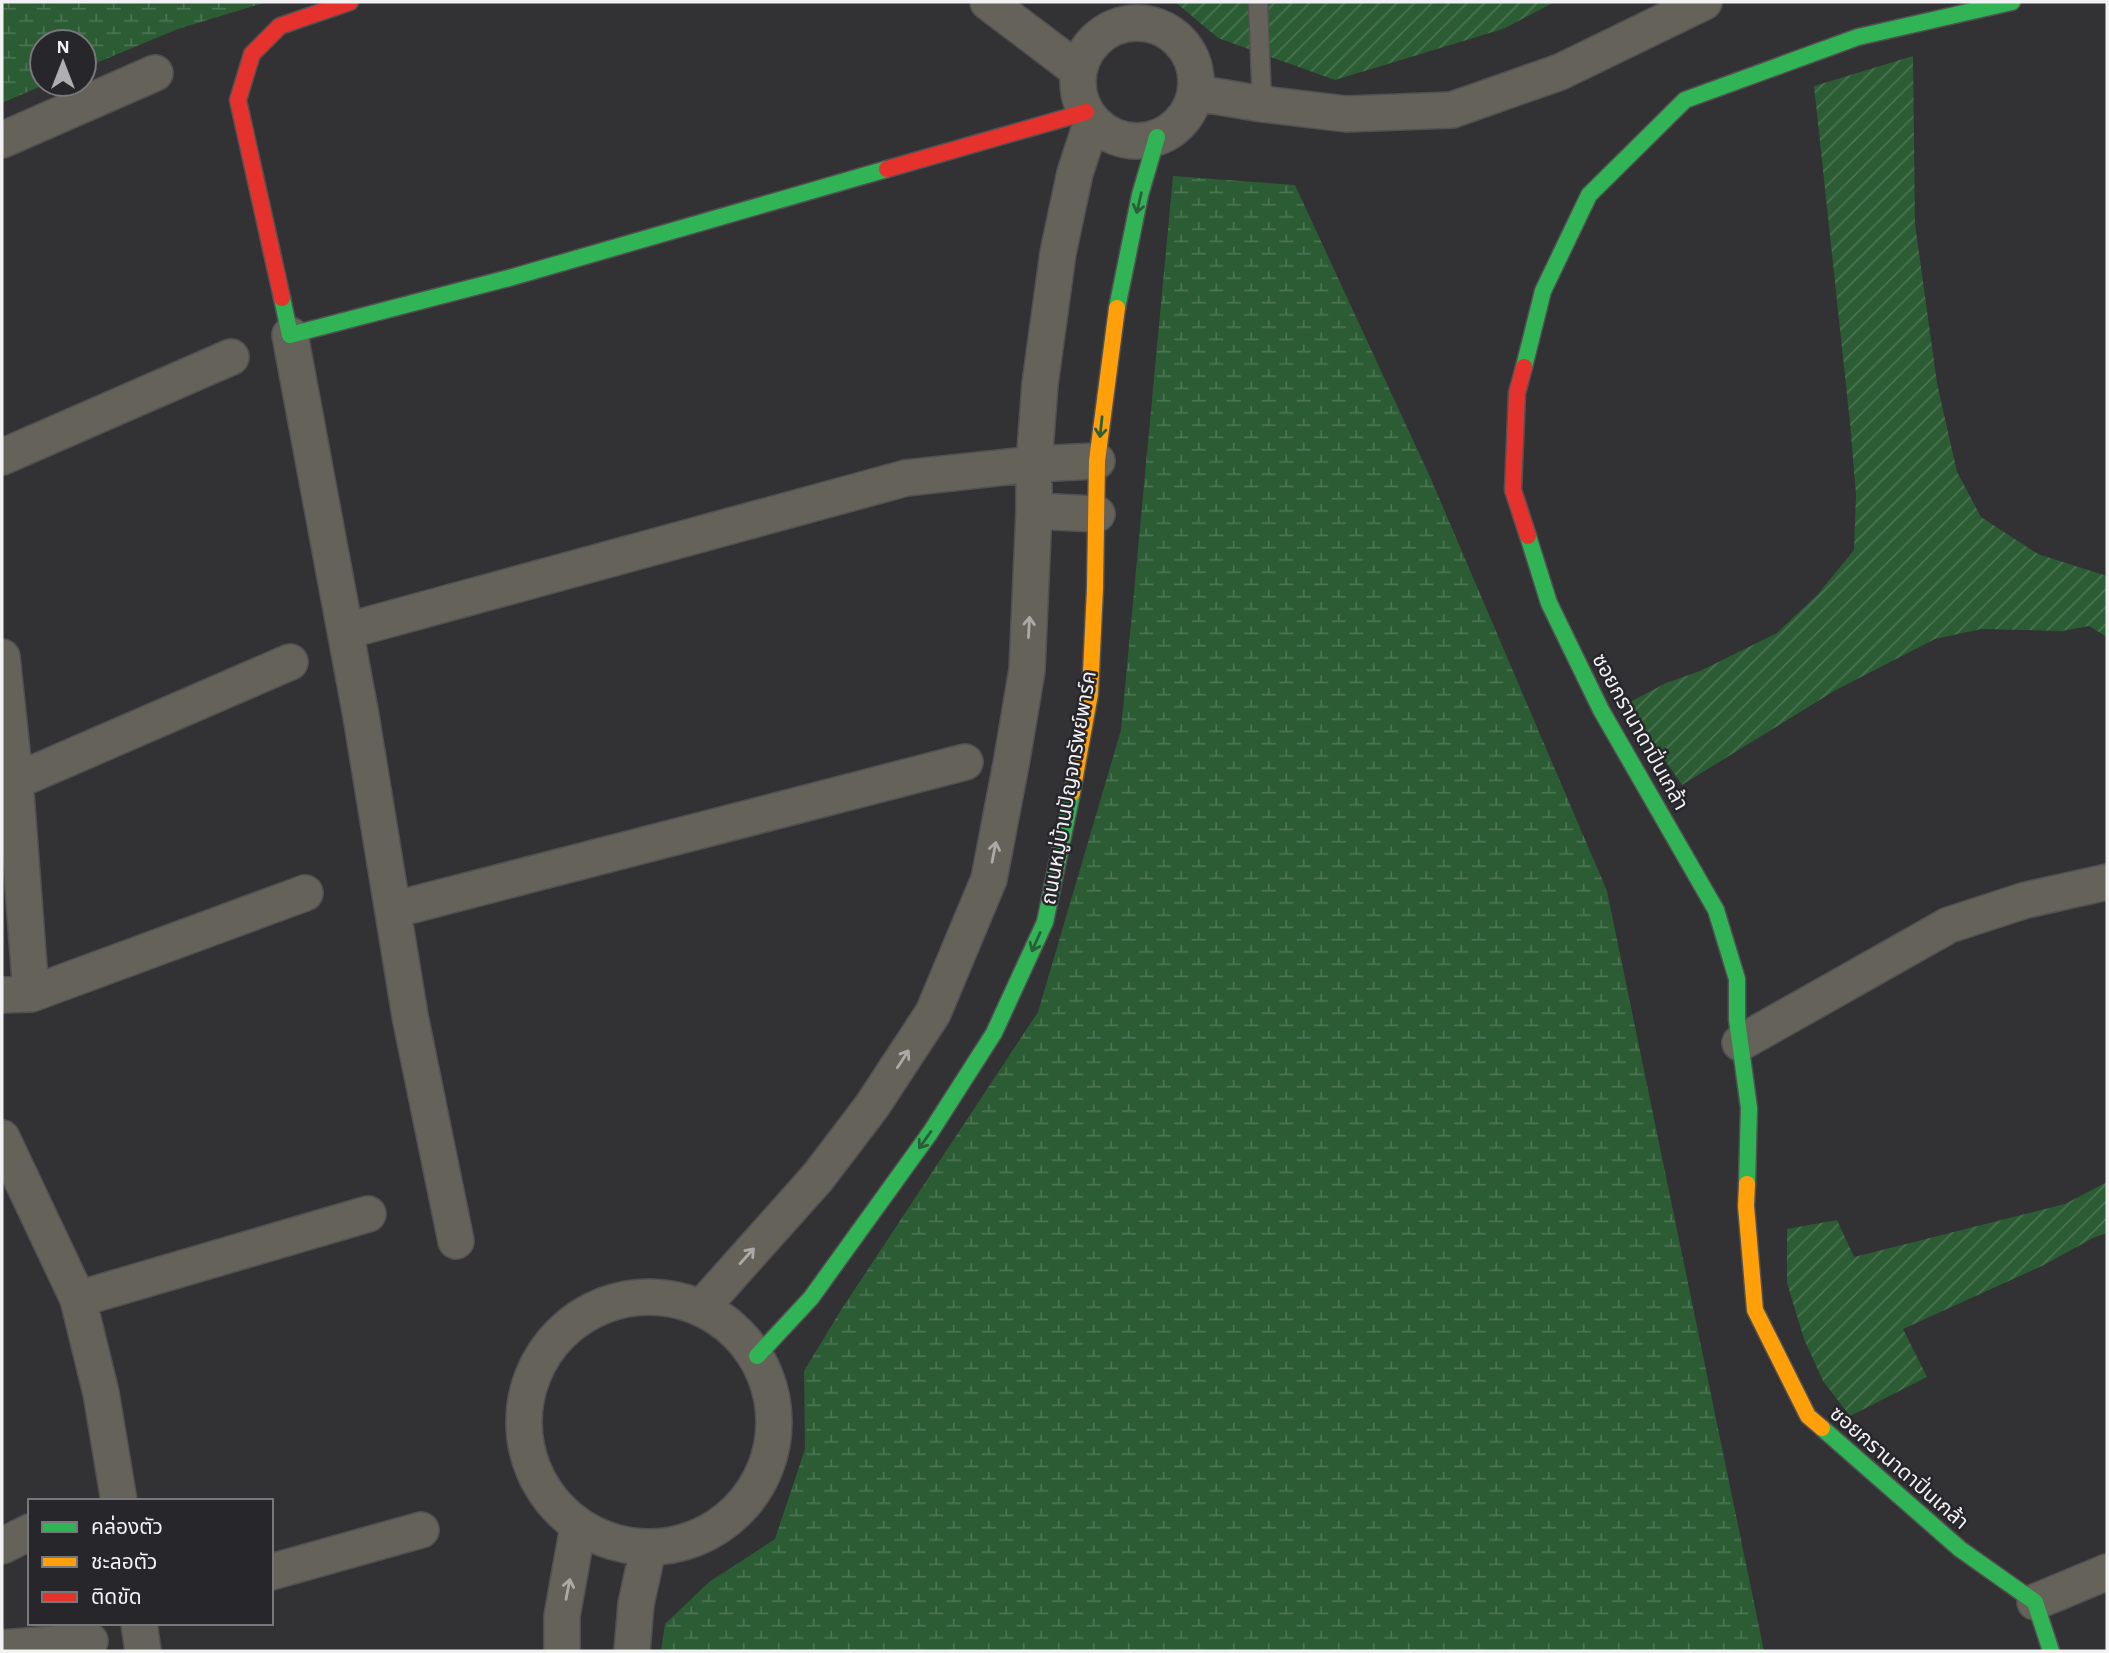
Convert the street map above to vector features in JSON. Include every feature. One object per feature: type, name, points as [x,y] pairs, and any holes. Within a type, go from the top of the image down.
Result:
[{"type":"street","points":[[350,2],[279,26],[252,54],[238,100],[290,335],[346,631],[410,1016],[456,1241]]},
{"type":"street","points":[[1196,93],[1346,114],[1452,110],[1560,72],[1704,2]]},
{"type":"street","name":"ซอยกรานาดาปิ่นเกล้า","points":[[2012,2],[1858,37],[1685,100],[1588,195],[1543,291],[1517,393],[1513,490],[1549,603],[1601,710],[1716,910],[1737,979],[1737,1020],[1749,1108],[1746,1206],[1755,1310],[1808,1416],[1960,1549],[2035,1602]]},
{"type":"street","points":[[993,3],[1079,71]]},
{"type":"street","points":[[1138,22],[1158,26],[1176,37],[1189,52],[1196,72],[1196,93],[1189,112],[1175,128],[1157,137],[1140,141],[1122,139],[1106,132],[1089,116],[1079,92],[1079,71],[1086,52],[1099,36],[1117,26],[1138,22]]},
{"type":"street","points":[[2,140],[155,73]]},
{"type":"street","points":[[290,335],[509,278],[1089,116]]},
{"type":"street","points":[[702,1307],[818,1177],[872,1106],[933,1013],[989,879],[1013,759],[1027,670],[1034,464],[1040,384],[1058,253],[1089,116]]},
{"type":"street","name":"ถนนหมู่บ้านปัญจทรัพย์พาร์ค","points":[[757,1356],[811,1298],[930,1133],[995,1033],[1045,922],[1063,844],[1090,694],[1097,461],[1113,326],[1140,195],[1157,137]]},
{"type":"street","points":[[2,457],[231,357]]},
{"type":"street","points":[[346,631],[906,478],[1034,464],[1097,461]]},
{"type":"street","points":[[1034,511],[1097,514]]},
{"type":"street","points":[[2,657],[16,995],[305,892]]},
{"type":"street","points":[[8,783],[290,662]]},
{"type":"street","points":[[393,910],[965,762]]},
{"type":"street","points":[[1740,1042],[1949,925],[2026,900],[2107,882]]},
{"type":"street","points":[[2,1138],[78,1299],[102,1392],[119,1499]]},
{"type":"street","points":[[78,1299],[368,1214]]},
{"type":"street","points":[[649,1296],[702,1307],[733,1327],[757,1356],[776,1406],[771,1460],[744,1507],[701,1539],[648,1549],[611,1543],[578,1527],[541,1489],[523,1438],[527,1385],[553,1339],[597,1307],[649,1296]]},
{"type":"street","points":[[562,1651],[562,1616],[578,1527]]},
{"type":"street","points":[[273,1571],[421,1530]]},
{"type":"street","points":[[2,1546],[28,1533]]},
{"type":"street","points":[[632,1651],[636,1604],[648,1549]]},
{"type":"street","points":[[2050,1651],[2035,1602],[2107,1572]]},
{"type":"street","points":[[139,1625],[143,1651]]},
{"type":"street","points":[[2,1648],[90,1641]]},
{"type":"lane","points":[[1258,2],[1262,104]]},
{"type":"green space","points":[[2,2],[267,2],[178,29],[98,62],[98,28],[28,28],[28,92],[2,103]]},
{"type":"green space","points":[[1175,2],[1555,2],[1503,29],[1335,80],[1218,38]]},
{"type":"green space","points":[[1913,56],[1915,224],[1937,383],[1957,472],[1981,517],[2038,554],[2107,576],[2107,637],[2089,626],[2062,631],[1981,629],[1935,639],[1834,691],[1682,785],[1626,704],[1777,633],[1818,594],[1854,550],[1856,495],[1850,423],[1814,86]]},
{"type":"green space","points":[[1173,176],[1295,185],[1431,479],[1607,891],[1764,1651],[661,1651],[665,1624],[709,1582],[775,1539],[805,1449],[804,1371],[841,1310],[1038,1012],[1121,730]]},
{"type":"green space","points":[[2107,1182],[2107,1233],[2044,1265],[1903,1329],[1927,1377],[1850,1416],[1823,1381],[1804,1339],[1787,1283],[1787,1229],[1837,1220],[1854,1257],[2065,1204]]},
{"type":"traffic: fast","points":[[1524,367],[1543,291],[1589,195],[1685,100],[1858,37],[2012,2]]},
{"type":"traffic: fast","points":[[1117,308],[1140,195],[1157,137]]},
{"type":"traffic: fast","points":[[282,298],[290,335],[509,278],[887,169]]},
{"type":"traffic: fast","points":[[1528,536],[1549,603],[1601,710],[1716,910],[1737,979],[1737,1020],[1749,1108],[1747,1184]]},
{"type":"traffic: fast","points":[[757,1356],[811,1298],[930,1133],[994,1033],[1045,922],[1072,793]]},
{"type":"traffic: fast","points":[[1822,1428],[1960,1549],[2035,1602],[2051,1651]]},
{"type":"traffic: slow","points":[[1072,793],[1090,694],[1097,461],[1117,308]]},
{"type":"traffic: slow","points":[[1747,1184],[1746,1206],[1755,1310],[1808,1416],[1822,1428]]},
{"type":"traffic: jam","points":[[282,298],[238,100],[252,54],[280,26],[350,2]]},
{"type":"traffic: jam","points":[[887,169],[1086,112]]},
{"type":"traffic: jam","points":[[1524,367],[1517,393],[1513,490],[1528,536]]}]
